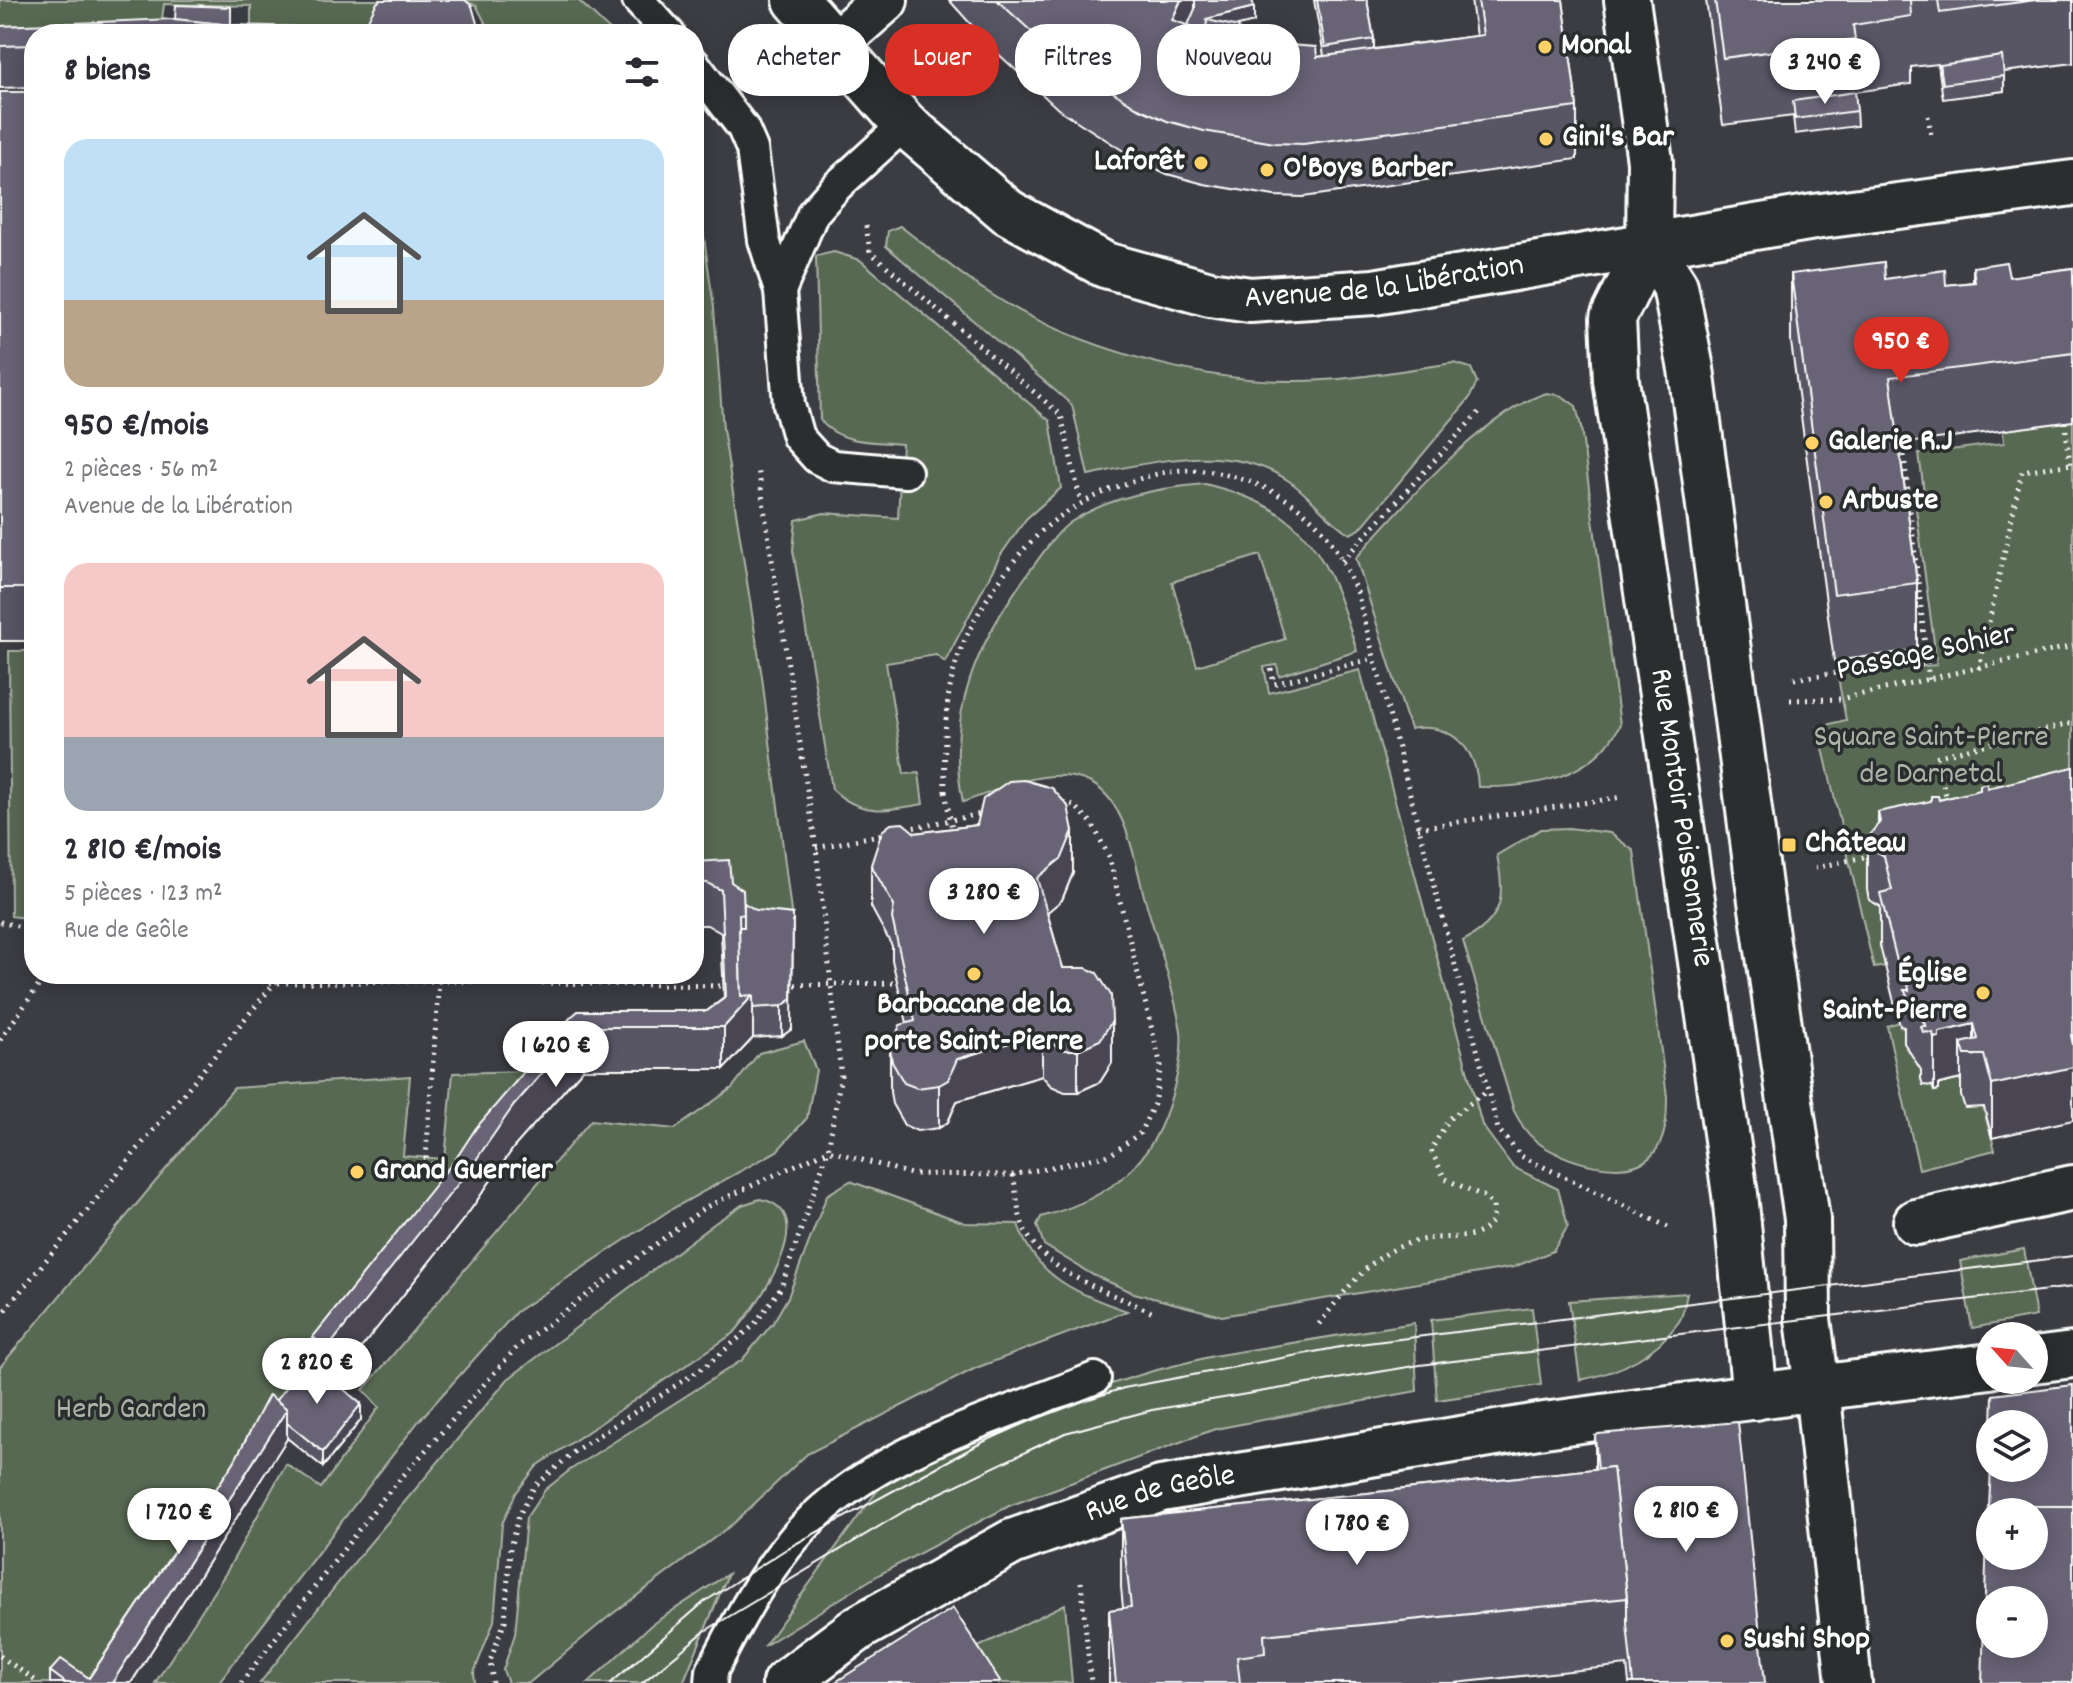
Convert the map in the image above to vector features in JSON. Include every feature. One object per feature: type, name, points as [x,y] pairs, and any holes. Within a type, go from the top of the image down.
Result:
[{"type":"main road","name":"Avenue de la Libération","points":[[796,0],[817,24]]},
{"type":"main road","points":[[858,24],[885,0]]},
{"type":"main road","name":"Rue Montoir Poissonnerie","points":[[1627,0],[1650,161],[1649,245],[1613,318],[1616,380],[1735,1194],[1755,1397]]},
{"type":"main road","name":"Avenue de la Libération","points":[[869,83],[905,124],[1008,212],[1058,242],[1105,265],[1210,294],[1250,300],[1374,292],[1814,217],[2073,183]]},
{"type":"main road","points":[[1649,245],[1675,286],[1691,369],[1761,901],[1807,1219],[1808,1319],[1849,1683]]},
{"type":"main road","points":[[1916,1222],[2073,1188]]},
{"type":"main road","points":[[2048,1358],[2073,1355]]},
{"type":"main road","name":"Rue de Geôle","points":[[785,1683],[860,1627],[1012,1542],[1161,1489],[1529,1427],[1976,1368]]},
{"type":"lane","points":[[638,0],[660,24]]},
{"type":"lane","points":[[704,77],[743,128],[752,149],[764,240],[780,291],[789,405],[798,437],[817,458],[833,466],[906,472]]},
{"type":"lane","points":[[780,291],[813,213],[837,186],[905,124]]},
{"type":"lane","points":[[711,1683],[712,1671],[745,1607],[788,1548],[829,1503],[897,1458],[1095,1378]]},
{"type":"path","points":[[1928,116],[1931,135]]},
{"type":"path","points":[[866,225],[870,252],[1061,415],[1081,503]]},
{"type":"path","points":[[1342,561],[1481,410]]},
{"type":"path","points":[[1979,669],[2022,471],[2071,464],[2065,422]]},
{"type":"path","points":[[1904,455],[1929,681]]},
{"type":"path","points":[[493,1683],[490,1661],[505,1621],[510,1548],[518,1518],[534,1487],[576,1450],[706,1366],[754,1325],[781,1288],[828,1150],[841,1075],[816,848],[757,461]]},
{"type":"path","points":[[954,838],[945,792],[944,724],[963,645],[983,605],[1011,565],[1046,527],[1081,503],[1141,481],[1189,470],[1257,482],[1298,508],[1325,533],[1357,592],[1397,734],[1418,828],[1498,1129],[1521,1156],[1668,1227]]},
{"type":"path","name":"Passage Sohier","points":[[1789,700],[1841,699],[2073,646]]},
{"type":"path","points":[[1876,656],[1877,667]]},
{"type":"path","points":[[1271,669],[1274,684],[1375,658]]},
{"type":"path","points":[[1794,679],[1908,663],[1927,666]]},
{"type":"path","points":[[1950,811],[1935,757],[2073,723]]},
{"type":"path","points":[[241,1683],[380,1502],[518,1346],[706,1207],[828,1150],[911,1174],[1013,1175],[1110,1155],[1140,1133],[1154,1104],[1161,1066],[1109,857],[1092,823],[1075,806],[1050,800]]},
{"type":"path","points":[[1418,828],[1602,800]]},
{"type":"path","points":[[816,848],[987,812]]},
{"type":"path","points":[[1815,868],[1880,853]]},
{"type":"path","points":[[0,922],[24,928]]},
{"type":"path","points":[[731,980],[731,994]]},
{"type":"path","points":[[795,985],[911,980]]},
{"type":"path","points":[[0,1040],[40,984]]},
{"type":"path","points":[[0,1316],[272,984]]},
{"type":"path","points":[[439,984],[426,1158],[451,1185]]},
{"type":"path","points":[[609,984],[723,986]]},
{"type":"path","points":[[1319,1324],[1370,1263],[1391,1250],[1415,1240],[1473,1235],[1486,1229],[1494,1218],[1493,1205],[1483,1196],[1445,1179],[1431,1150],[1449,1119],[1488,1090]]},
{"type":"path","points":[[1013,1175],[1024,1227],[1039,1253],[1087,1282],[1155,1314]]},
{"type":"path","points":[[1081,1582],[1091,1683]]},
{"type":"path","points":[[0,1656],[39,1683]]},
{"type":"green space","points":[[0,0],[394,0],[383,5],[368,24],[251,24],[251,6],[164,4],[161,24],[24,24],[24,40],[0,54]]},
{"type":"green space","points":[[460,0],[578,0],[603,24],[486,24],[476,5]]},
{"type":"green space","points":[[900,226],[972,282],[1016,309],[1092,343],[1133,356],[1216,375],[1296,381],[1356,377],[1454,363],[1471,368],[1477,382],[1469,399],[1360,529],[1350,534],[1289,481],[1242,461],[1190,458],[1088,475],[1072,405],[886,246],[888,231]]},
{"type":"green space","points":[[704,238],[714,308],[723,429],[762,677],[792,920],[704,897]]},
{"type":"green space","points":[[834,252],[860,260],[1050,421],[1061,488],[1026,519],[1000,556],[945,662],[936,655],[886,663],[904,774],[919,773],[923,804],[898,808],[863,807],[842,798],[832,789],[793,550],[796,520],[824,513],[898,518],[902,444],[846,437],[820,420],[816,256]]},
{"type":"green space","points":[[1547,393],[1562,396],[1576,406],[1581,427],[1620,725],[1594,758],[1559,777],[1519,785],[1478,787],[1473,760],[1459,741],[1438,730],[1410,729],[1356,558],[1419,489],[1470,440],[1523,403]]},
{"type":"green space","name":"Square Saint-Pierre de Darnetal","points":[[2073,421],[2073,818],[1872,899],[1881,909],[1886,966],[1874,968],[1818,727],[1846,720],[1837,672],[1937,665],[1914,494],[1924,492],[1919,454],[2004,443],[2003,430]]},
{"type":"green space","points":[[1205,484],[1269,508],[1291,523],[1309,541],[1335,588],[1357,651],[1279,676],[1277,665],[1264,667],[1269,693],[1360,670],[1482,1125],[1513,1167],[1558,1189],[1568,1226],[1553,1251],[1514,1267],[1222,1316],[1134,1293],[1093,1275],[1044,1245],[1037,1225],[1041,1217],[1067,1209],[1109,1188],[1142,1158],[1165,1117],[1181,1053],[1181,1031],[1133,850],[1113,803],[1091,783],[1060,776],[1027,780],[963,802],[958,769],[962,707],[970,678],[996,622],[1012,595],[1060,532],[1086,513],[1119,500],[1153,491]],"holes":[[[1260,555],[1285,639],[1197,666],[1172,582]]]},
{"type":"green space","points":[[9,651],[24,651],[24,918],[11,916]]},
{"type":"green space","points":[[1569,828],[1610,833],[1634,851],[1667,1104],[1665,1127],[1657,1149],[1641,1163],[1627,1167],[1594,1166],[1577,1161],[1547,1148],[1526,1130],[1514,1111],[1463,941],[1487,924],[1498,906],[1501,883],[1497,855],[1541,829]]},
{"type":"green space","points":[[1899,1022],[1907,1027],[1906,1049],[1910,1048],[1934,1091],[1939,1090],[1939,1084],[1974,1076],[1995,1150],[1919,1169],[1887,1026]]},
{"type":"green space","points":[[804,1041],[816,1070],[807,1118],[777,1151],[670,1210],[516,1312],[418,1422],[218,1683],[155,1683],[227,1571],[286,1464],[321,1488],[379,1407],[363,1390],[591,1120],[675,1129],[732,1088],[759,1053]]},
{"type":"green space","name":"Herb Garden","points":[[562,1070],[476,1170],[106,1683],[0,1683],[0,1367],[234,1088],[410,1076],[403,1156],[445,1159],[453,1073]]},
{"type":"green space","points":[[850,1181],[965,1223],[1018,1224],[1035,1258],[1060,1281],[1092,1298],[1127,1311],[976,1368],[807,1454],[734,1523],[607,1618],[529,1683],[508,1683],[503,1670],[515,1634],[526,1518],[545,1490],[570,1470],[742,1360],[773,1323],[788,1297],[827,1195]]},
{"type":"green space","points":[[760,1199],[778,1207],[787,1221],[786,1240],[769,1282],[734,1333],[537,1466],[516,1493],[502,1524],[494,1621],[474,1673],[475,1683],[260,1683],[360,1555],[508,1379],[715,1223],[742,1205]]},
{"type":"green space","points":[[2024,1249],[2036,1316],[2004,1322],[1976,1322],[1976,1327],[1972,1328],[1960,1261]]},
{"type":"green space","points":[[1687,1293],[1680,1320],[1658,1345],[1621,1368],[1580,1380],[1569,1301]]},
{"type":"green space","points":[[1532,1308],[1541,1385],[1437,1400],[1431,1320]]},
{"type":"green space","points":[[1414,1323],[1417,1391],[1215,1429],[1009,1506],[880,1574],[764,1646],[888,1476],[1082,1393],[1153,1371],[1213,1356]]},
{"type":"green space","points":[[728,1574],[683,1683],[588,1683],[651,1625]]},
{"type":"green space","points":[[1065,1604],[1072,1683],[974,1683],[958,1657]]},
{"type":"building","points":[[380,0],[465,0],[472,6],[477,24],[368,24]]},
{"type":"building","points":[[997,0],[1181,0],[1172,20],[1184,24],[1157,24],[1157,96],[1300,96],[1300,46],[1316,47],[1317,57],[1483,35],[1478,0],[1563,0],[1577,107],[1303,144],[1274,143],[1167,121],[1119,96],[1141,96],[1141,24],[1023,24]]},
{"type":"building","points":[[1195,0],[1252,0],[1254,7],[1206,19],[1207,24],[1188,24]]},
{"type":"building","points":[[1317,0],[1367,0],[1374,39],[1325,47]]},
{"type":"building","points":[[1715,0],[1910,0],[1911,16],[1853,25],[1855,40],[1723,58]]},
{"type":"building","points":[[1938,0],[2036,0],[1940,13]]},
{"type":"building","points":[[176,5],[231,7],[231,24],[175,19]]},
{"type":"building","points":[[173,19],[223,24],[49,24]]},
{"type":"building","points":[[24,25],[24,45],[0,46],[0,26]]},
{"type":"building","points":[[2002,56],[2004,76],[1943,84],[1940,65]]},
{"type":"building","points":[[0,92],[24,92],[24,588],[0,588]]},
{"type":"building","points":[[1855,92],[1857,111],[1795,119],[1793,101]]},
{"type":"building","points":[[1884,262],[1885,279],[1945,270],[1946,285],[1975,282],[1973,267],[2006,262],[2009,277],[2073,268],[2073,353],[1890,377],[1917,583],[1834,594],[1791,274]]},
{"type":"building","name":"Église Saint-Pierre","points":[[2073,767],[2073,1067],[1992,1085],[1984,1055],[1965,1055],[1961,1043],[1978,1039],[1974,1024],[1939,1032],[1939,1037],[1934,1038],[1933,1033],[1923,1032],[1921,1026],[1926,1026],[1904,990],[1909,990],[1907,974],[1900,973],[1880,893],[1892,890],[1884,856],[1869,847],[1867,838],[1880,822],[1878,812],[1931,801],[1931,796],[1938,796],[1939,800],[1980,790],[1980,785],[1986,783],[1988,788]]},
{"type":"building","name":"Barbacane de la porte Saint-Pierre","points":[[1024,780],[1052,788],[1068,806],[1073,831],[1062,858],[1037,878],[1063,968],[1086,968],[1097,973],[1111,995],[1112,1021],[1100,1040],[1078,1050],[1065,1050],[1051,1044],[1042,1033],[957,1059],[948,1080],[939,1085],[917,1088],[904,1083],[892,1062],[890,1049],[900,1025],[915,1021],[892,918],[894,906],[871,865],[882,831],[891,824],[903,823],[915,833],[977,825],[983,799],[1009,781]]},
{"type":"building","points":[[729,860],[731,882],[743,890],[744,915],[739,914],[741,996],[753,995],[724,1027],[583,1027],[514,1105],[469,1170],[327,1349],[313,1337],[457,1157],[476,1128],[571,1017],[578,1011],[707,1011],[726,997],[721,890],[704,883],[704,861]]},
{"type":"building","points":[[744,903],[756,910],[793,914],[792,999],[782,1006],[753,1008],[753,995],[741,996],[739,927],[744,927]]},
{"type":"building","points":[[309,1360],[361,1404],[323,1452],[287,1423],[287,1409],[276,1400]]},
{"type":"building","points":[[2073,1385],[2073,1506],[2048,1506],[2048,1498],[1989,1498],[1990,1482],[2048,1482],[2048,1410],[1992,1410],[1993,1395],[2048,1394],[2048,1388]]},
{"type":"building","points":[[269,1395],[287,1409],[112,1683],[66,1683],[50,1671],[61,1659],[89,1678],[234,1462]]},
{"type":"building","points":[[1738,1422],[1765,1683],[1633,1683],[1613,1467],[1598,1469],[1595,1437],[1598,1434]]},
{"type":"building","points":[[1613,1467],[1627,1598],[1264,1635],[1265,1653],[1237,1657],[1240,1683],[1116,1683],[1109,1610],[1131,1607],[1121,1519]]},
{"type":"building","points":[[2048,1506],[2073,1506],[2073,1683],[1982,1683],[1983,1658],[2048,1658],[2048,1586],[1985,1586],[1986,1570],[2048,1570]]},
{"type":"building","points":[[953,1608],[1000,1681],[997,1683],[834,1683]]},
{"type":"tram line","points":[[611,1683],[704,1602],[788,1548],[983,1442],[1057,1409],[1124,1388],[1351,1345],[2073,1256]]},
{"type":"tram line","points":[[642,1683],[705,1631],[913,1506],[1065,1433],[1152,1410],[1420,1365],[2073,1287]]},
{"type":"place","name":"Monal","points":[[1545,47]]},
{"type":"place","name":"Gini's Bar","points":[[1546,139]]},
{"type":"place","name":"Laforêt","points":[[1201,163]]},
{"type":"place","name":"O'Boys Barber","points":[[1267,170]]},
{"type":"place","name":"Galerie R.J","points":[[1812,443]]},
{"type":"place","name":"Arbuste","points":[[1826,502]]},
{"type":"place","name":"Château","points":[[1789,845]]},
{"type":"place","name":"Barbacane de la porte Saint-Pierre","points":[[974,974]]},
{"type":"place","name":"Église Saint-Pierre","points":[[1983,993]]},
{"type":"place","name":"Grand Guerrier","points":[[357,1172]]},
{"type":"place","name":"Sushi Shop","points":[[1727,1641]]}]
